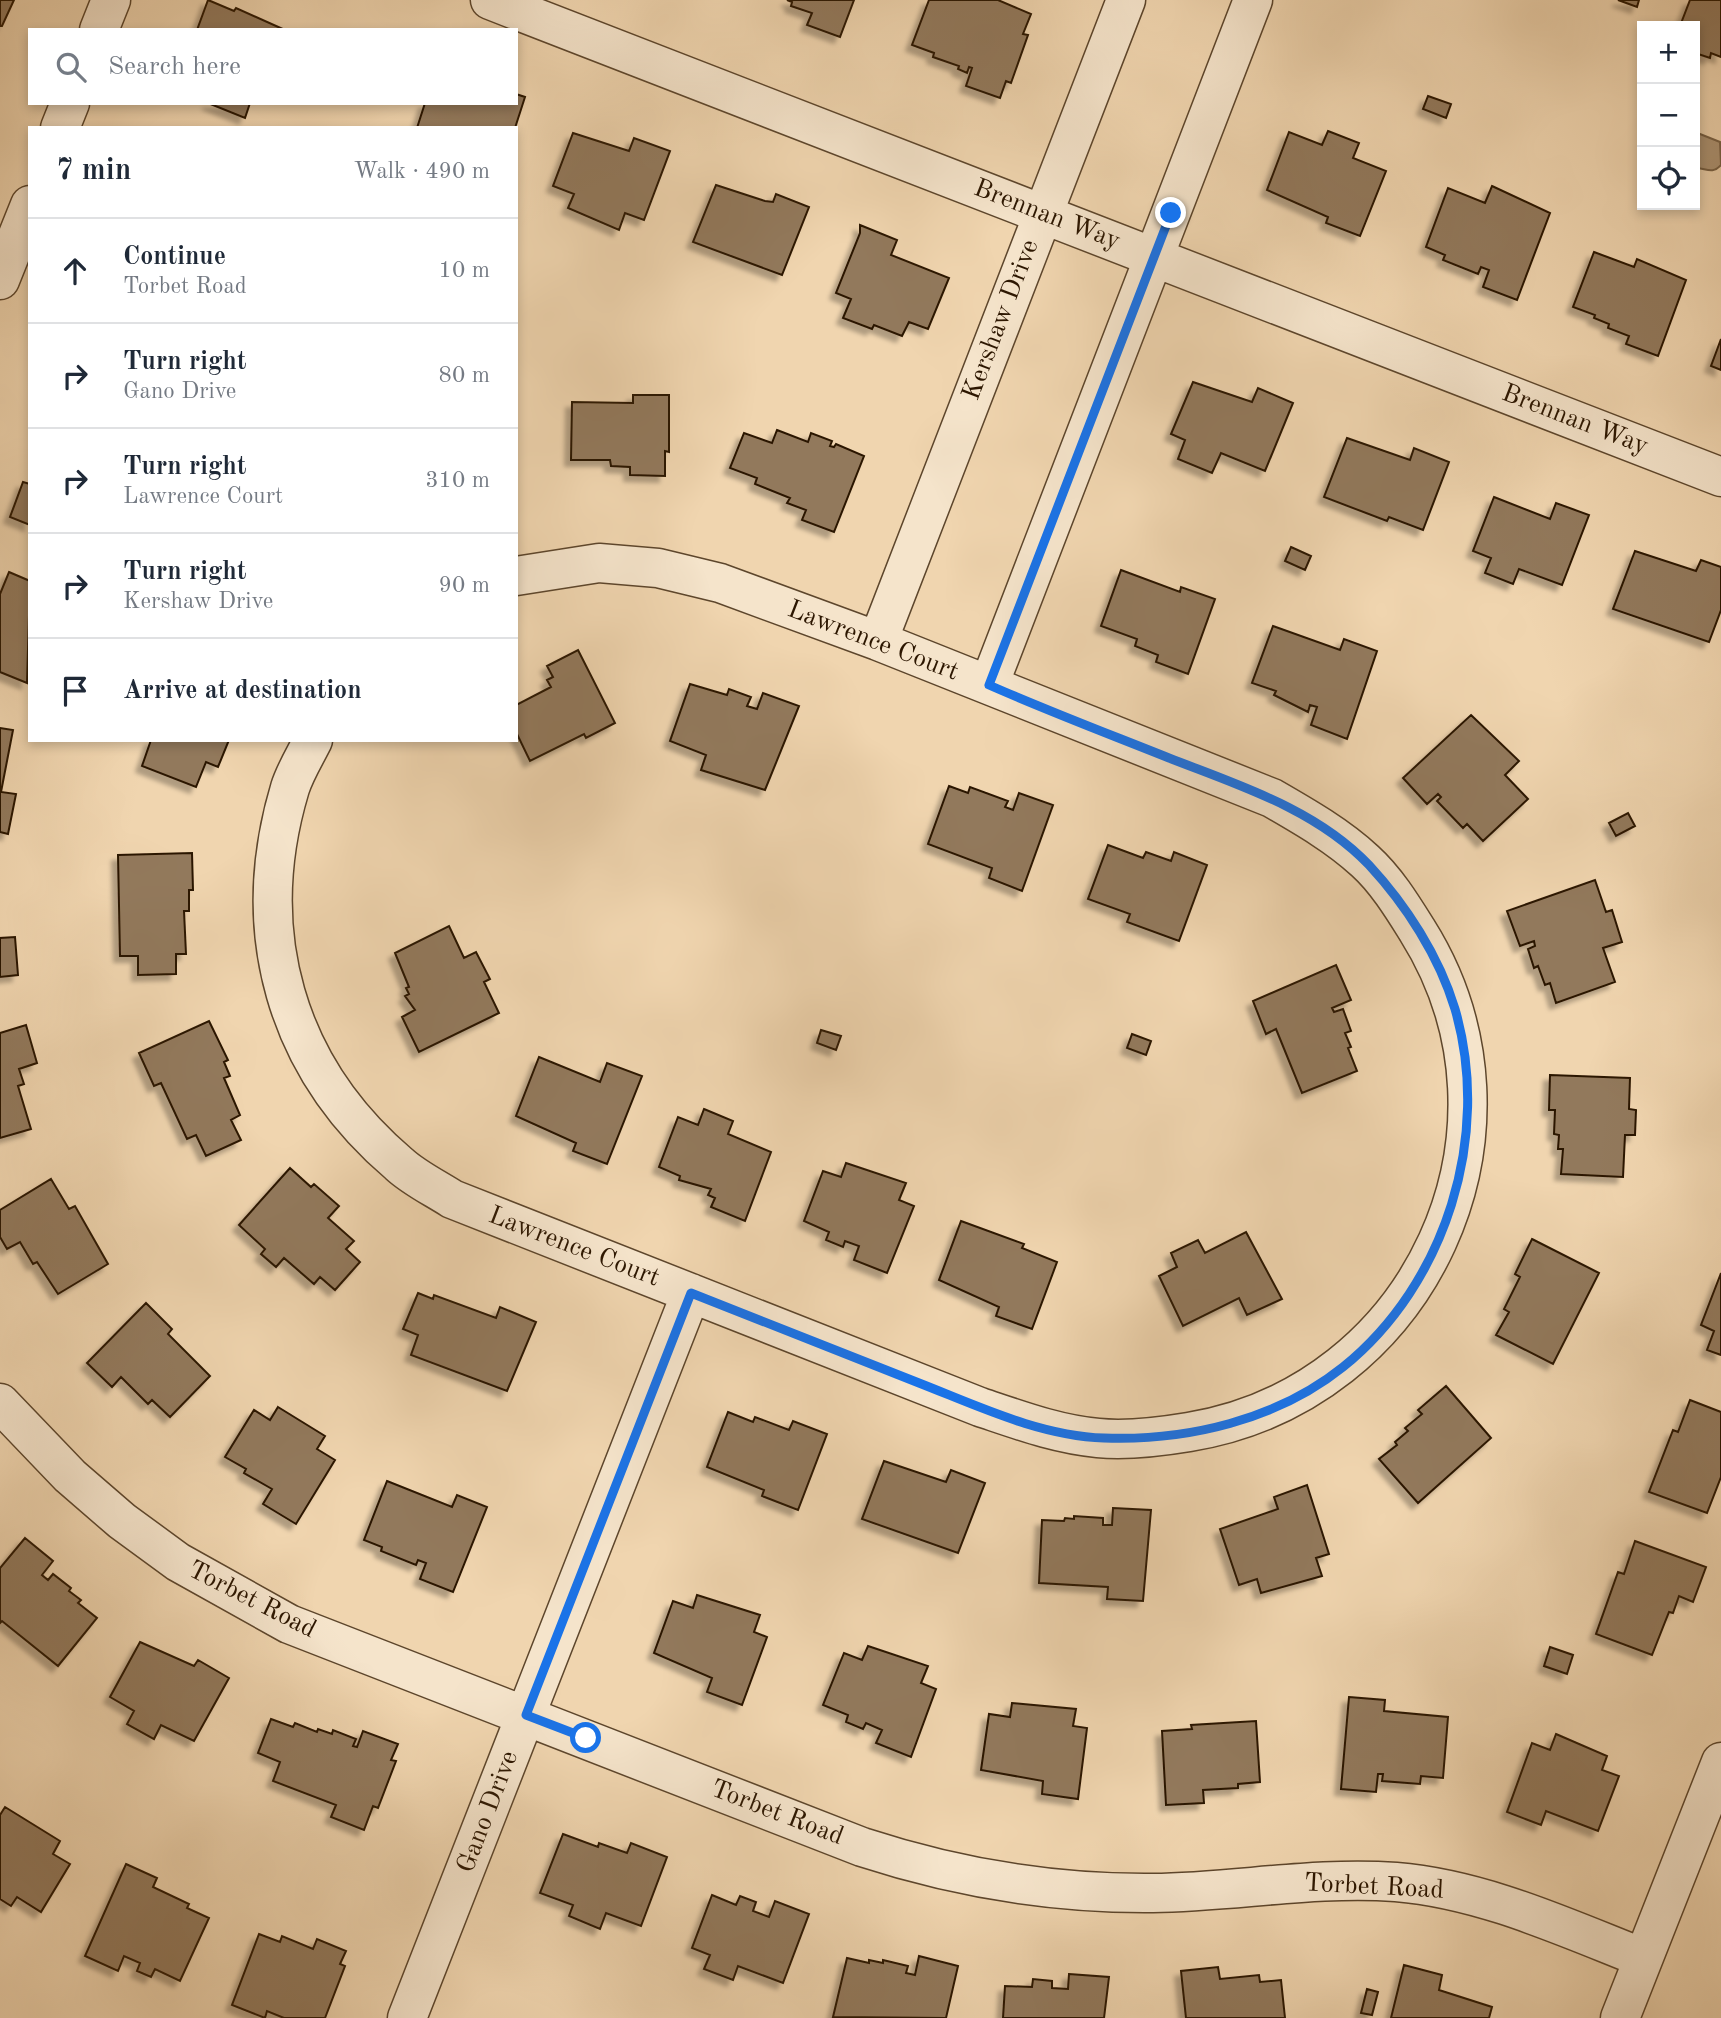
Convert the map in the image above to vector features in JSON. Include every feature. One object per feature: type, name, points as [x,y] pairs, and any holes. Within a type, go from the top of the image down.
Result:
[{"type":"street","points":[[100,28],[111,0]]},
{"type":"street","name":"Brennan Way","points":[[490,0],[1721,477]]},
{"type":"street","name":"Kershaw Drive","points":[[878,641],[1126,0]]},
{"type":"street","points":[[989,685],[1253,0]]},
{"type":"street","points":[[61,126],[69,105]]},
{"type":"street","points":[[0,280],[28,210]]},
{"type":"street","name":"Lawrence Court","points":[[312,742],[290,786],[275,851],[272,922],[285,996],[310,1059],[351,1117],[400,1165],[452,1199],[979,1406],[1052,1432],[1101,1438],[1156,1438],[1221,1427],[1282,1405],[1342,1368],[1392,1317],[1430,1260],[1455,1195],[1468,1132],[1466,1067],[1455,1009],[1433,954],[1401,904],[1366,862],[1320,826],[1272,799],[878,641],[720,583],[658,568],[598,563],[518,576]]},
{"type":"street","name":"Gano Drive","points":[[407,2018],[691,1293]]},
{"type":"street","name":"Torbet Road","points":[[0,1403],[70,1476],[122,1521],[178,1562],[289,1624],[862,1847],[914,1864],[978,1879],[1037,1888],[1155,1893],[1335,1880],[1397,1882],[1455,1890],[1643,1958]]},
{"type":"street","points":[[1620,2018],[1721,1762]]},
{"type":"shaded area","points":[[1700,134],[1720,142],[1721,165],[1712,170],[1700,169]]},
{"type":"building","points":[[0,0],[14,0],[2,26],[0,26]]},
{"type":"building","points":[[208,0],[234,11],[236,8],[281,28],[198,28]]},
{"type":"building","points":[[787,0],[854,0],[840,37],[807,25],[812,13],[791,6],[792,2]]},
{"type":"building","points":[[929,0],[998,0],[1031,14],[1023,34],[1028,35],[1011,83],[1006,81],[1000,98],[966,86],[972,68],[969,67],[967,73],[958,69],[959,66],[933,57],[934,53],[912,45]]},
{"type":"building","points":[[1618,0],[1639,0],[1637,7]]},
{"type":"building","points":[[1690,0],[1721,0],[1721,57],[1711,53],[1710,58],[1700,55],[1700,21],[1682,21]]},
{"type":"building","points":[[518,95],[525,97],[516,126],[418,126],[424,105],[518,105]]},
{"type":"building","points":[[1428,96],[1451,104],[1446,118],[1423,109]]},
{"type":"building","points":[[213,105],[249,105],[245,118]]},
{"type":"building","points":[[1328,131],[1359,143],[1353,158],[1386,171],[1360,236],[1326,223],[1328,217],[1267,190],[1289,132],[1322,145]]},
{"type":"building","points":[[573,133],[629,151],[634,138],[670,151],[644,220],[625,213],[619,230],[568,208],[574,194],[553,186]]},
{"type":"building","points":[[716,185],[765,201],[773,202],[776,194],[809,207],[782,275],[693,242]]},
{"type":"building","points":[[1492,186],[1550,213],[1517,300],[1483,287],[1489,270],[1481,267],[1478,274],[1443,260],[1445,255],[1426,247],[1448,188],[1485,203]]},
{"type":"building","points":[[860,225],[897,240],[891,255],[949,278],[928,329],[909,322],[902,336],[874,325],[872,329],[843,318],[851,299],[836,293],[860,233]]},
{"type":"building","points":[[1594,252],[1634,267],[1637,259],[1686,280],[1658,356],[1626,344],[1629,336],[1608,328],[1609,324],[1594,318],[1595,315],[1573,307]]},
{"type":"building","points":[[1721,339],[1721,370],[1711,366]]},
{"type":"building","points":[[1193,382],[1252,402],[1258,388],[1293,403],[1265,471],[1221,453],[1212,473],[1178,459],[1185,440],[1171,434]]},
{"type":"building","points":[[633,395],[669,395],[669,452],[665,451],[665,476],[630,475],[630,467],[611,466],[610,460],[571,460],[572,402],[633,403]]},
{"type":"building","points":[[777,430],[808,442],[811,433],[832,441],[830,446],[834,447],[836,444],[864,456],[834,532],[802,520],[806,510],[787,503],[790,498],[755,484],[757,478],[730,468],[744,433],[772,443]]},
{"type":"building","points":[[1347,438],[1410,460],[1414,448],[1449,462],[1423,530],[1389,517],[1387,521],[1324,497]]},
{"type":"building","points":[[23,482],[28,483],[28,524],[10,517]]},
{"type":"building","points":[[1494,497],[1550,519],[1556,503],[1589,515],[1562,585],[1519,569],[1513,584],[1485,573],[1491,558],[1473,551]]},
{"type":"building","points":[[1291,547],[1311,556],[1305,570],[1285,561]]},
{"type":"building","points":[[1635,551],[1696,571],[1701,560],[1721,567],[1721,610],[1709,642],[1613,609]]},
{"type":"building","points":[[1121,570],[1180,592],[1181,587],[1215,599],[1188,674],[1156,662],[1158,655],[1135,646],[1137,639],[1101,626]]},
{"type":"building","points":[[9,572],[28,580],[27,683],[0,672],[0,594]]},
{"type":"building","points":[[1273,626],[1340,650],[1344,639],[1377,651],[1347,739],[1311,725],[1317,707],[1310,705],[1308,712],[1274,695],[1276,691],[1252,683]]},
{"type":"building","points":[[578,650],[615,723],[586,738],[584,734],[530,761],[518,736],[518,704],[551,687],[547,680],[553,677],[547,666]]},
{"type":"building","points":[[690,684],[727,695],[729,689],[751,697],[747,706],[757,709],[763,693],[799,706],[765,790],[701,770],[706,755],[670,741]]},
{"type":"building","points":[[1471,715],[1519,761],[1505,775],[1528,799],[1483,841],[1467,824],[1463,828],[1437,801],[1441,797],[1438,794],[1427,804],[1403,778]]},
{"type":"building","points":[[0,728],[13,730],[1,792],[16,794],[8,834],[0,832]]},
{"type":"building","points":[[150,742],[228,742],[218,767],[206,762],[196,787],[142,766]]},
{"type":"building","points":[[949,786],[968,793],[970,787],[1008,801],[1005,807],[1013,810],[1019,793],[1053,805],[1022,891],[989,878],[992,868],[928,844]]},
{"type":"building","points":[[1628,813],[1635,826],[1616,836],[1609,823]]},
{"type":"building","points":[[1108,845],[1143,858],[1146,852],[1171,861],[1174,852],[1207,865],[1179,941],[1127,922],[1130,914],[1088,899]]},
{"type":"building","points":[[192,853],[193,890],[189,890],[189,911],[184,911],[186,954],[176,954],[176,974],[138,975],[138,956],[120,956],[118,855]]},
{"type":"building","points":[[1595,880],[1606,912],[1612,910],[1622,942],[1603,948],[1615,982],[1556,1003],[1550,983],[1545,985],[1538,966],[1534,968],[1528,949],[1535,946],[1534,941],[1520,946],[1507,911]]},
{"type":"building","points":[[449,926],[464,958],[476,952],[490,979],[484,982],[499,1013],[419,1052],[402,1017],[415,1010],[405,996],[409,994],[406,988],[409,987],[395,953]]},
{"type":"building","points":[[15,937],[18,975],[0,977],[0,938]]},
{"type":"building","points":[[1336,965],[1351,1000],[1332,1008],[1334,1012],[1343,1009],[1351,1031],[1345,1033],[1351,1047],[1348,1048],[1357,1071],[1302,1093],[1276,1029],[1266,1034],[1253,1001]]},
{"type":"building","points":[[209,1021],[228,1060],[224,1062],[230,1076],[224,1078],[240,1115],[231,1120],[241,1140],[206,1156],[196,1135],[187,1139],[161,1083],[154,1086],[139,1053]]},
{"type":"building","points":[[26,1025],[37,1063],[19,1069],[24,1084],[18,1086],[31,1129],[0,1138],[0,1033]]},
{"type":"building","points":[[821,1030],[841,1036],[836,1050],[817,1043]]},
{"type":"building","points":[[1132,1034],[1151,1041],[1146,1055],[1127,1048]]},
{"type":"building","points":[[539,1057],[600,1082],[607,1063],[642,1076],[607,1164],[573,1151],[576,1143],[516,1116]]},
{"type":"building","points":[[1550,1075],[1630,1078],[1629,1109],[1636,1110],[1635,1135],[1625,1135],[1623,1177],[1561,1174],[1563,1149],[1558,1149],[1559,1135],[1554,1134],[1555,1110],[1549,1110]]},
{"type":"building","points":[[704,1109],[733,1121],[728,1134],[771,1152],[745,1221],[711,1207],[715,1198],[708,1195],[711,1189],[679,1180],[680,1176],[659,1167],[678,1117],[698,1125]]},
{"type":"building","points":[[846,1163],[906,1183],[899,1200],[914,1206],[887,1273],[854,1260],[859,1246],[845,1241],[843,1247],[826,1240],[829,1232],[804,1221],[823,1171],[841,1177]]},
{"type":"building","points":[[290,1168],[311,1187],[314,1184],[339,1206],[328,1218],[354,1241],[346,1249],[360,1262],[335,1290],[320,1277],[314,1284],[284,1258],[276,1267],[261,1254],[265,1249],[239,1225]]},
{"type":"building","points":[[51,1179],[69,1209],[75,1206],[108,1264],[58,1294],[37,1262],[33,1264],[20,1242],[7,1249],[0,1237],[0,1210]]},
{"type":"building","points":[[961,1221],[1024,1244],[1022,1248],[1057,1262],[1032,1329],[996,1316],[999,1307],[939,1280]]},
{"type":"building","points":[[1246,1232],[1282,1299],[1247,1315],[1239,1298],[1183,1326],[1159,1276],[1177,1267],[1171,1253],[1198,1240],[1205,1253]]},
{"type":"building","points":[[1532,1239],[1599,1273],[1553,1364],[1496,1335],[1509,1312],[1504,1309],[1520,1277],[1515,1274]]},
{"type":"building","points":[[1721,1273],[1721,1355],[1707,1350],[1714,1331],[1701,1325]]},
{"type":"building","points":[[418,1293],[433,1299],[434,1295],[496,1318],[500,1307],[536,1322],[507,1391],[411,1355],[418,1335],[403,1329]]},
{"type":"building","points":[[146,1303],[172,1329],[168,1334],[210,1376],[170,1417],[152,1400],[148,1404],[121,1377],[112,1387],[87,1363]]},
{"type":"building","points":[[1446,1386],[1491,1438],[1418,1503],[1379,1459],[1397,1445],[1395,1442],[1408,1431],[1405,1428],[1422,1414],[1418,1410]]},
{"type":"building","points":[[1690,1400],[1721,1412],[1721,1477],[1707,1513],[1649,1492],[1673,1430],[1678,1432]]},
{"type":"building","points":[[278,1407],[325,1436],[317,1449],[335,1460],[296,1524],[263,1504],[272,1489],[244,1473],[246,1469],[225,1457],[254,1410],[270,1420]]},
{"type":"building","points":[[728,1412],[753,1422],[755,1417],[789,1430],[793,1421],[827,1434],[798,1510],[762,1496],[764,1490],[707,1467]]},
{"type":"building","points":[[884,1461],[946,1482],[951,1470],[985,1483],[958,1553],[862,1519]]},
{"type":"building","points":[[387,1481],[452,1507],[457,1495],[487,1507],[453,1592],[420,1579],[426,1563],[418,1560],[416,1565],[381,1551],[382,1547],[364,1540]]},
{"type":"building","points":[[1307,1485],[1329,1554],[1316,1558],[1322,1576],[1261,1593],[1257,1579],[1239,1585],[1220,1529],[1278,1509],[1274,1497]]},
{"type":"building","points":[[1113,1508],[1151,1510],[1143,1601],[1107,1599],[1108,1587],[1039,1583],[1042,1520],[1064,1521],[1065,1518],[1074,1519],[1074,1516],[1103,1518],[1103,1525],[1112,1525]]},
{"type":"building","points":[[25,1538],[53,1561],[42,1575],[48,1580],[53,1574],[71,1588],[69,1591],[81,1600],[78,1603],[97,1618],[58,1666],[2,1621],[0,1623],[0,1568]]},
{"type":"building","points":[[1635,1541],[1706,1567],[1693,1602],[1679,1596],[1673,1613],[1669,1612],[1652,1655],[1596,1634],[1618,1572],[1624,1574]]},
{"type":"building","points":[[697,1595],[760,1615],[754,1632],[767,1637],[742,1705],[707,1692],[712,1678],[654,1653],[673,1601],[693,1608]]},
{"type":"building","points":[[140,1642],[194,1666],[198,1660],[229,1678],[194,1741],[161,1725],[154,1739],[127,1724],[134,1711],[110,1697]]},
{"type":"building","points":[[868,1646],[928,1666],[921,1683],[936,1689],[911,1757],[876,1743],[882,1730],[866,1723],[863,1729],[846,1722],[848,1715],[823,1705],[844,1653],[862,1660]]},
{"type":"building","points":[[1550,1647],[1573,1655],[1567,1674],[1544,1666]]},
{"type":"building","points":[[1349,1697],[1385,1700],[1384,1711],[1448,1717],[1443,1778],[1421,1776],[1420,1784],[1382,1781],[1383,1774],[1378,1774],[1376,1792],[1341,1789]]},
{"type":"building","points":[[1012,1703],[1076,1709],[1073,1726],[1087,1728],[1078,1799],[1042,1794],[1043,1781],[981,1770],[989,1714],[1010,1717]]},
{"type":"building","points":[[271,1719],[293,1727],[295,1723],[317,1732],[318,1729],[332,1734],[333,1730],[356,1739],[353,1746],[357,1747],[363,1731],[398,1744],[391,1760],[396,1761],[378,1808],[373,1806],[364,1830],[331,1817],[336,1805],[273,1781],[280,1762],[258,1753]]},
{"type":"building","points":[[1256,1721],[1260,1782],[1238,1784],[1238,1788],[1203,1790],[1204,1803],[1166,1805],[1162,1731],[1192,1729],[1191,1725]]},
{"type":"building","points":[[1556,1734],[1607,1756],[1602,1770],[1619,1776],[1598,1831],[1546,1811],[1541,1825],[1507,1812],[1532,1743],[1550,1750]]},
{"type":"building","points":[[5,1807],[60,1841],[53,1854],[70,1864],[41,1912],[17,1897],[11,1906],[0,1899],[0,1815]]},
{"type":"building","points":[[563,1834],[598,1847],[599,1843],[627,1853],[631,1843],[667,1857],[641,1926],[606,1913],[600,1929],[569,1916],[573,1905],[540,1893]]},
{"type":"building","points":[[126,1864],[157,1878],[153,1887],[189,1904],[187,1908],[209,1918],[180,1981],[155,1969],[151,1977],[137,1971],[140,1963],[124,1956],[118,1971],[85,1956]]},
{"type":"building","points":[[712,1895],[736,1905],[740,1896],[756,1902],[753,1911],[769,1917],[775,1901],[809,1914],[783,1983],[738,1966],[733,1980],[704,1969],[710,1955],[692,1948]]},
{"type":"building","points":[[259,1934],[280,1942],[282,1936],[313,1949],[317,1939],[346,1951],[340,1964],[345,1966],[325,2018],[284,2018],[267,2011],[265,2018],[232,2005]]},
{"type":"building","points":[[919,1956],[958,1966],[946,2018],[833,2017],[847,1958],[869,1963],[869,1960],[883,1963],[883,1960],[908,1966],[906,1973],[915,1975]]},
{"type":"building","points":[[1404,1965],[1442,1975],[1439,1990],[1492,2007],[1489,2018],[1391,2018]]},
{"type":"building","points":[[1218,1967],[1220,1979],[1259,1975],[1260,1982],[1281,1980],[1285,2018],[1186,2018],[1181,1971]]},
{"type":"building","points":[[1069,1974],[1109,1977],[1104,2018],[1003,2018],[1005,1986],[1032,1987],[1033,1979],[1052,1981],[1052,1988],[1068,1989]]},
{"type":"building","points":[[1367,1989],[1378,1992],[1372,2015],[1361,2013]]},
{"type":"route","points":[[586,1738],[526,1715],[691,1293],[1052,1432],[1101,1438],[1156,1438],[1221,1427],[1282,1405],[1342,1368],[1392,1317],[1430,1260],[1455,1195],[1468,1132],[1466,1067],[1455,1009],[1433,954],[1401,904],[1366,862],[1320,826],[1272,799],[989,685],[1171,213]]}]
